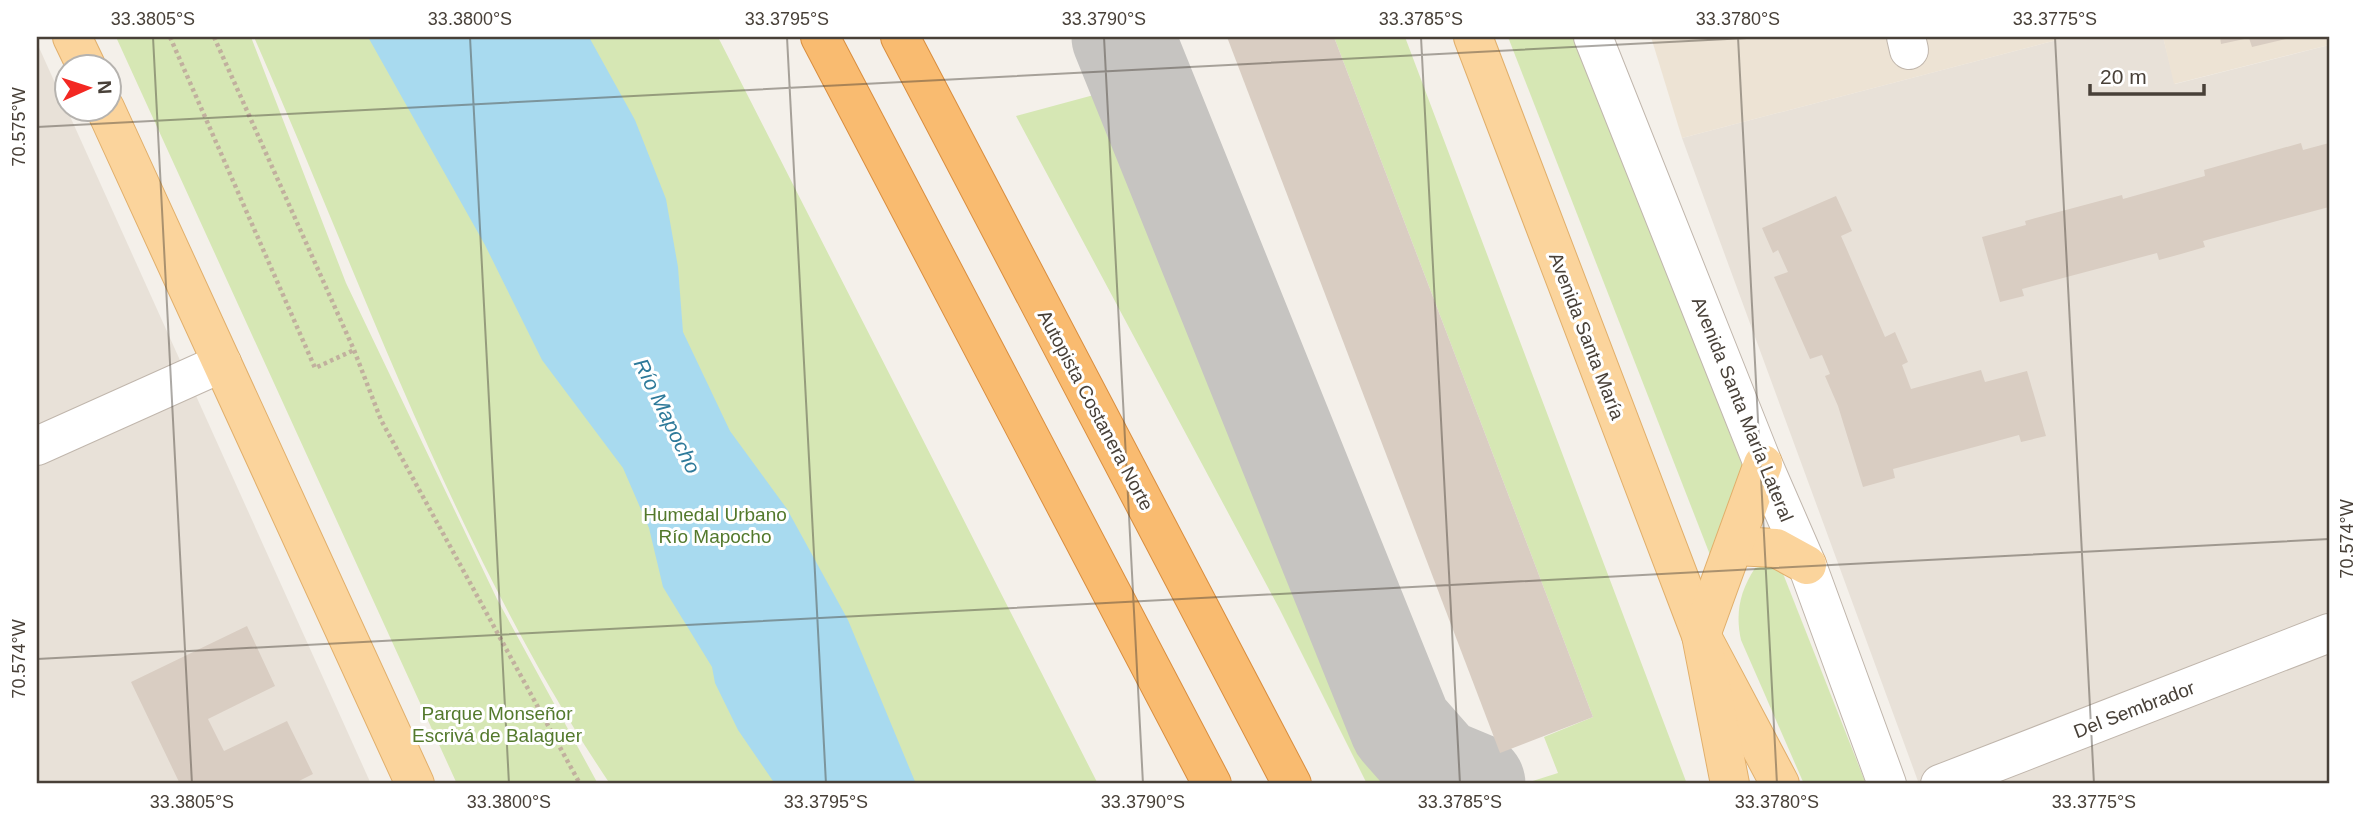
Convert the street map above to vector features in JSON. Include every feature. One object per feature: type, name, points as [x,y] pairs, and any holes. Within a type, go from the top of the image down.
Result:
[{"type":"highway","points":[[820,37],[1212,784]]},
{"type":"highway","name":"Autopista Costanera Norte","points":[[901,37],[1293,784]]},
{"type":"main road","name":"Avenida Santa María","points":[[1473,37],[1701,635],[1780,784]]},
{"type":"main road","points":[[111,122],[415,784]]},
{"type":"main road","points":[[1701,635],[1763,464]]},
{"type":"main road","points":[[1734,546],[1776,548],[1807,565]]},
{"type":"main road","name":"Avenida Santa María","points":[[1701,635],[1730,784]]},
{"type":"street","name":"Avenida Santa María Lateral","points":[[1599,38],[1763,464],[1807,565],[1887,784]]},
{"type":"street","points":[[37,446],[222,363]]},
{"type":"street","name":"Del Sembrador","points":[[1940,784],[2329,633]]},
{"type":"path","points":[[170,37],[315,368],[354,350]]},
{"type":"path","points":[[214,37],[354,350],[381,420],[580,784]]},
{"type":"shaded area","points":[[1651,37],[2068,37],[1682,138]]},
{"type":"shaded area","points":[[2068,37],[2163,37],[2175,84],[2329,45],[2329,784],[1919,784],[1682,138]]},
{"type":"shaded area","points":[[2163,37],[2329,37],[2329,45],[2174,84]]},
{"type":"shaded area","points":[[37,43],[52,76],[52,122],[73,122],[371,784],[37,784]]},
{"type":"green space","name":"Parque Monseñor Escrivá de Balaguer","points":[[116,37],[251,37],[346,283],[497,599],[598,784],[457,784]]},
{"type":"green space","name":"Humedal Urbano Río Mapocho","points":[[254,37],[718,37],[1098,784],[610,784],[555,696],[505,606],[459,513],[416,419]]},
{"type":"green space","points":[[1334,37],[1405,37],[1687,784],[1523,784],[1558,773],[1544,737],[1593,717]]},
{"type":"green space","points":[[1508,37],[1574,37],[1743,467],[1712,560]]},
{"type":"green space","points":[[1116,89],[1320,603],[1386,760],[1418,784],[1367,784],[1279,608],[1016,116]]},
{"type":"green space","points":[[1769,565],[1782,571],[1866,784],[1804,784],[1739,630],[1740,602],[1746,585],[1755,568]]},
{"type":"water","name":"Río Mapocho","points":[[368,37],[589,37],[635,120],[666,199],[678,267],[683,332],[730,431],[787,509],[848,620],[916,784],[775,784],[738,730],[715,683],[712,667],[663,587],[649,528],[623,468],[542,360],[485,245]]},
{"type":"building","points":[[1227,37],[1334,37],[1593,717],[1500,753]]},
{"type":"building","points":[[2220,37],[2290,38],[2252,47],[2249,38],[2221,44]]},
{"type":"building","points":[[2301,143],[2303,150],[2329,143],[2329,207],[2203,241],[2205,247],[2159,260],[2157,253],[2022,289],[2024,296],[2000,302],[1982,237],[2026,225],[2025,221],[2122,195],[2123,199],[2205,176],[2204,170]]},
{"type":"building","points":[[1836,196],[1852,231],[1841,236],[1885,337],[1895,332],[1908,362],[1902,365],[1911,389],[1981,370],[1985,382],[2027,371],[2046,436],[2021,442],[2019,435],[1893,469],[1895,478],[1863,487],[1838,406],[1825,376],[1830,374],[1822,355],[1810,359],[1774,277],[1788,272],[1778,250],[1773,253],[1762,228]]},
{"type":"building","points":[[247,626],[275,686],[208,719],[224,751],[287,721],[313,774],[293,784],[180,784],[131,682]]},
{"type":"taxiway","points":[[1123,37],[1401,727],[1438,769],[1474,784]]}]
